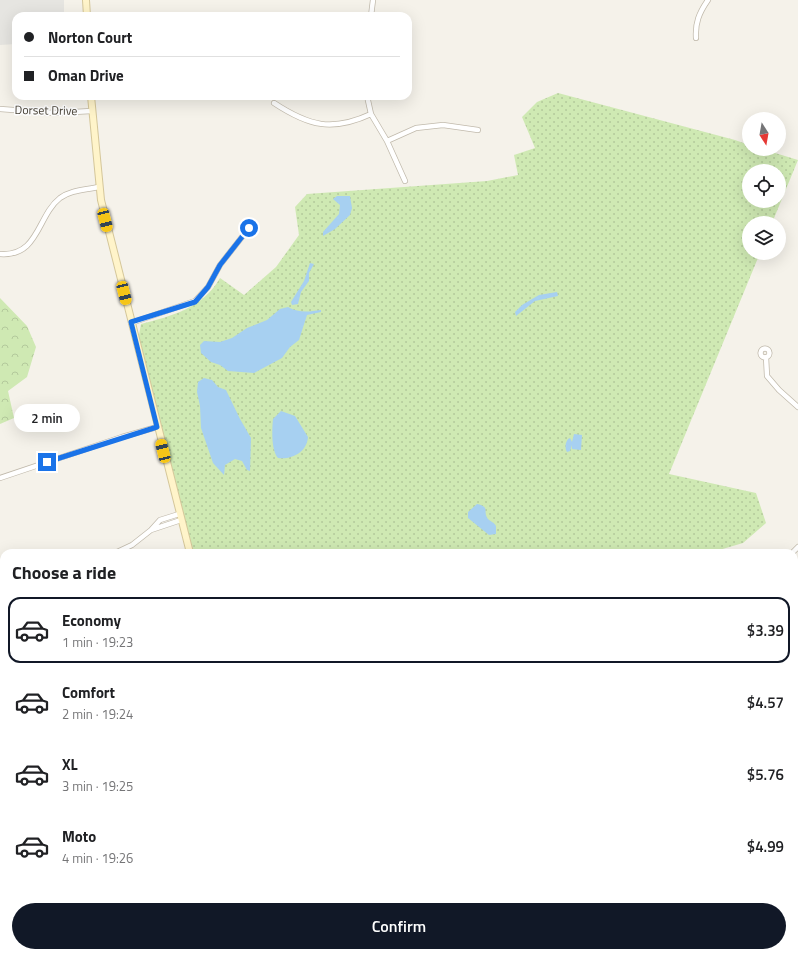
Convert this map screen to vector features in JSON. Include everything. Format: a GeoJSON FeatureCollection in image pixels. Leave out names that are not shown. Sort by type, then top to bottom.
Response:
{"type":"FeatureCollection","features":[{"type":"Feature","properties":{"kind":"main road"},"geometry":{"type":"LineString","coordinates":[[86,0],[87,12]]}},
{"type":"Feature","properties":{"kind":"main road"},"geometry":{"type":"LineString","coordinates":[[91,100],[98,187],[157,427],[189,549]]}},
{"type":"Feature","properties":{"kind":"street"},"geometry":{"type":"LineString","coordinates":[[372,12],[373,0]]}},
{"type":"Feature","properties":{"kind":"street"},"geometry":{"type":"LineString","coordinates":[[696,38],[695,29],[698,17],[708,0]]}},
{"type":"Feature","properties":{"kind":"street"},"geometry":{"type":"LineString","coordinates":[[368,100],[370,114],[387,141],[405,181]]}},
{"type":"Feature","properties":{"kind":"street"},"geometry":{"type":"LineString","coordinates":[[274,103],[309,123],[333,126],[354,122],[370,114]]}},
{"type":"Feature","properties":{"kind":"street","name":"Dorset Drive"},"geometry":{"type":"LineString","coordinates":[[0,109],[46,112],[92,111]]}},
{"type":"Feature","properties":{"kind":"street"},"geometry":{"type":"LineString","coordinates":[[387,141],[416,128],[443,126],[478,130]]}},
{"type":"Feature","properties":{"kind":"street"},"geometry":{"type":"LineString","coordinates":[[0,254],[16,252],[30,243],[52,206],[62,197],[75,191],[98,187]]}},
{"type":"Feature","properties":{"kind":"street"},"geometry":{"type":"LineString","coordinates":[[131,322],[195,302],[208,287],[220,265],[249,228]]}},
{"type":"Feature","properties":{"kind":"street"},"geometry":{"type":"LineString","coordinates":[[766,357],[767,376],[779,390],[798,407]]}},
{"type":"Feature","properties":{"kind":"street"},"geometry":{"type":"LineString","coordinates":[[0,478],[122,437],[157,427]]}},
{"type":"Feature","properties":{"kind":"street"},"geometry":{"type":"LineString","coordinates":[[124,549],[132,545],[151,530],[180,517]]}},
{"type":"Feature","properties":{"kind":"green space"},"geometry":{"type":"Polygon","coordinates":[[[558,93],[735,140],[742,142],[742,156],[785,156],[798,160],[786,189],[786,164],[742,164],[742,208],[778,208],[775,216],[742,216],[742,260],[757,260],[669,474],[756,493],[766,523],[743,543],[723,549],[192,549],[138,340],[141,324],[175,314],[196,304],[205,297],[220,278],[244,295],[276,267],[299,235],[295,207],[307,194],[487,181],[518,175],[514,155],[535,148],[522,117],[537,102],[558,93]]]}},
{"type":"Feature","properties":{"kind":"green space"},"geometry":{"type":"Polygon","coordinates":[[[0,298],[27,326],[36,347],[27,377],[8,391],[14,418],[0,424],[0,298]]]}},
{"type":"Feature","properties":{"kind":"shaded area"},"geometry":{"type":"Polygon","coordinates":[[[0,0],[64,0],[64,12],[12,12],[12,44],[0,45],[0,0]]]}},
{"type":"Feature","properties":{"kind":"water"},"geometry":{"type":"Polygon","coordinates":[[[337,196],[350,196],[352,208],[350,215],[335,229],[323,236],[323,232],[339,214],[340,205],[333,199],[337,196]]]}},
{"type":"Feature","properties":{"kind":"water"},"geometry":{"type":"Polygon","coordinates":[[[310,263],[314,264],[309,273],[309,281],[301,292],[298,304],[292,305],[291,302],[304,281],[310,263]]]}},
{"type":"Feature","properties":{"kind":"water"},"geometry":{"type":"Polygon","coordinates":[[[557,292],[558,296],[535,301],[516,316],[515,312],[522,305],[539,295],[557,292]]]}},
{"type":"Feature","properties":{"kind":"water"},"geometry":{"type":"Polygon","coordinates":[[[288,307],[300,311],[308,312],[321,310],[321,312],[307,315],[299,340],[290,347],[282,358],[254,373],[228,371],[220,365],[211,362],[201,353],[200,345],[204,341],[220,342],[232,338],[247,328],[267,320],[280,309],[288,307]]]}},
{"type":"Feature","properties":{"kind":"water"},"geometry":{"type":"Polygon","coordinates":[[[204,378],[212,380],[218,387],[226,390],[251,438],[250,471],[247,470],[242,461],[235,459],[225,465],[224,475],[213,463],[201,428],[200,406],[197,392],[198,382],[204,378]]]}},
{"type":"Feature","properties":{"kind":"water"},"geometry":{"type":"Polygon","coordinates":[[[281,411],[295,416],[308,437],[302,451],[288,458],[278,458],[274,450],[272,439],[273,419],[281,411]]]}},
{"type":"Feature","properties":{"kind":"water"},"geometry":{"type":"Polygon","coordinates":[[[574,434],[582,435],[581,450],[572,449],[572,445],[570,451],[567,452],[567,442],[570,438],[572,442],[574,434]]]}},
{"type":"Feature","properties":{"kind":"water"},"geometry":{"type":"Polygon","coordinates":[[[477,504],[484,506],[486,516],[496,526],[496,534],[489,535],[468,518],[468,512],[477,504]]]}},
{"type":"Feature","properties":{"kind":"route"},"geometry":{"type":"LineString","coordinates":[[47,462],[157,427],[131,322],[195,302],[208,287],[220,265],[249,228]]}}]}
